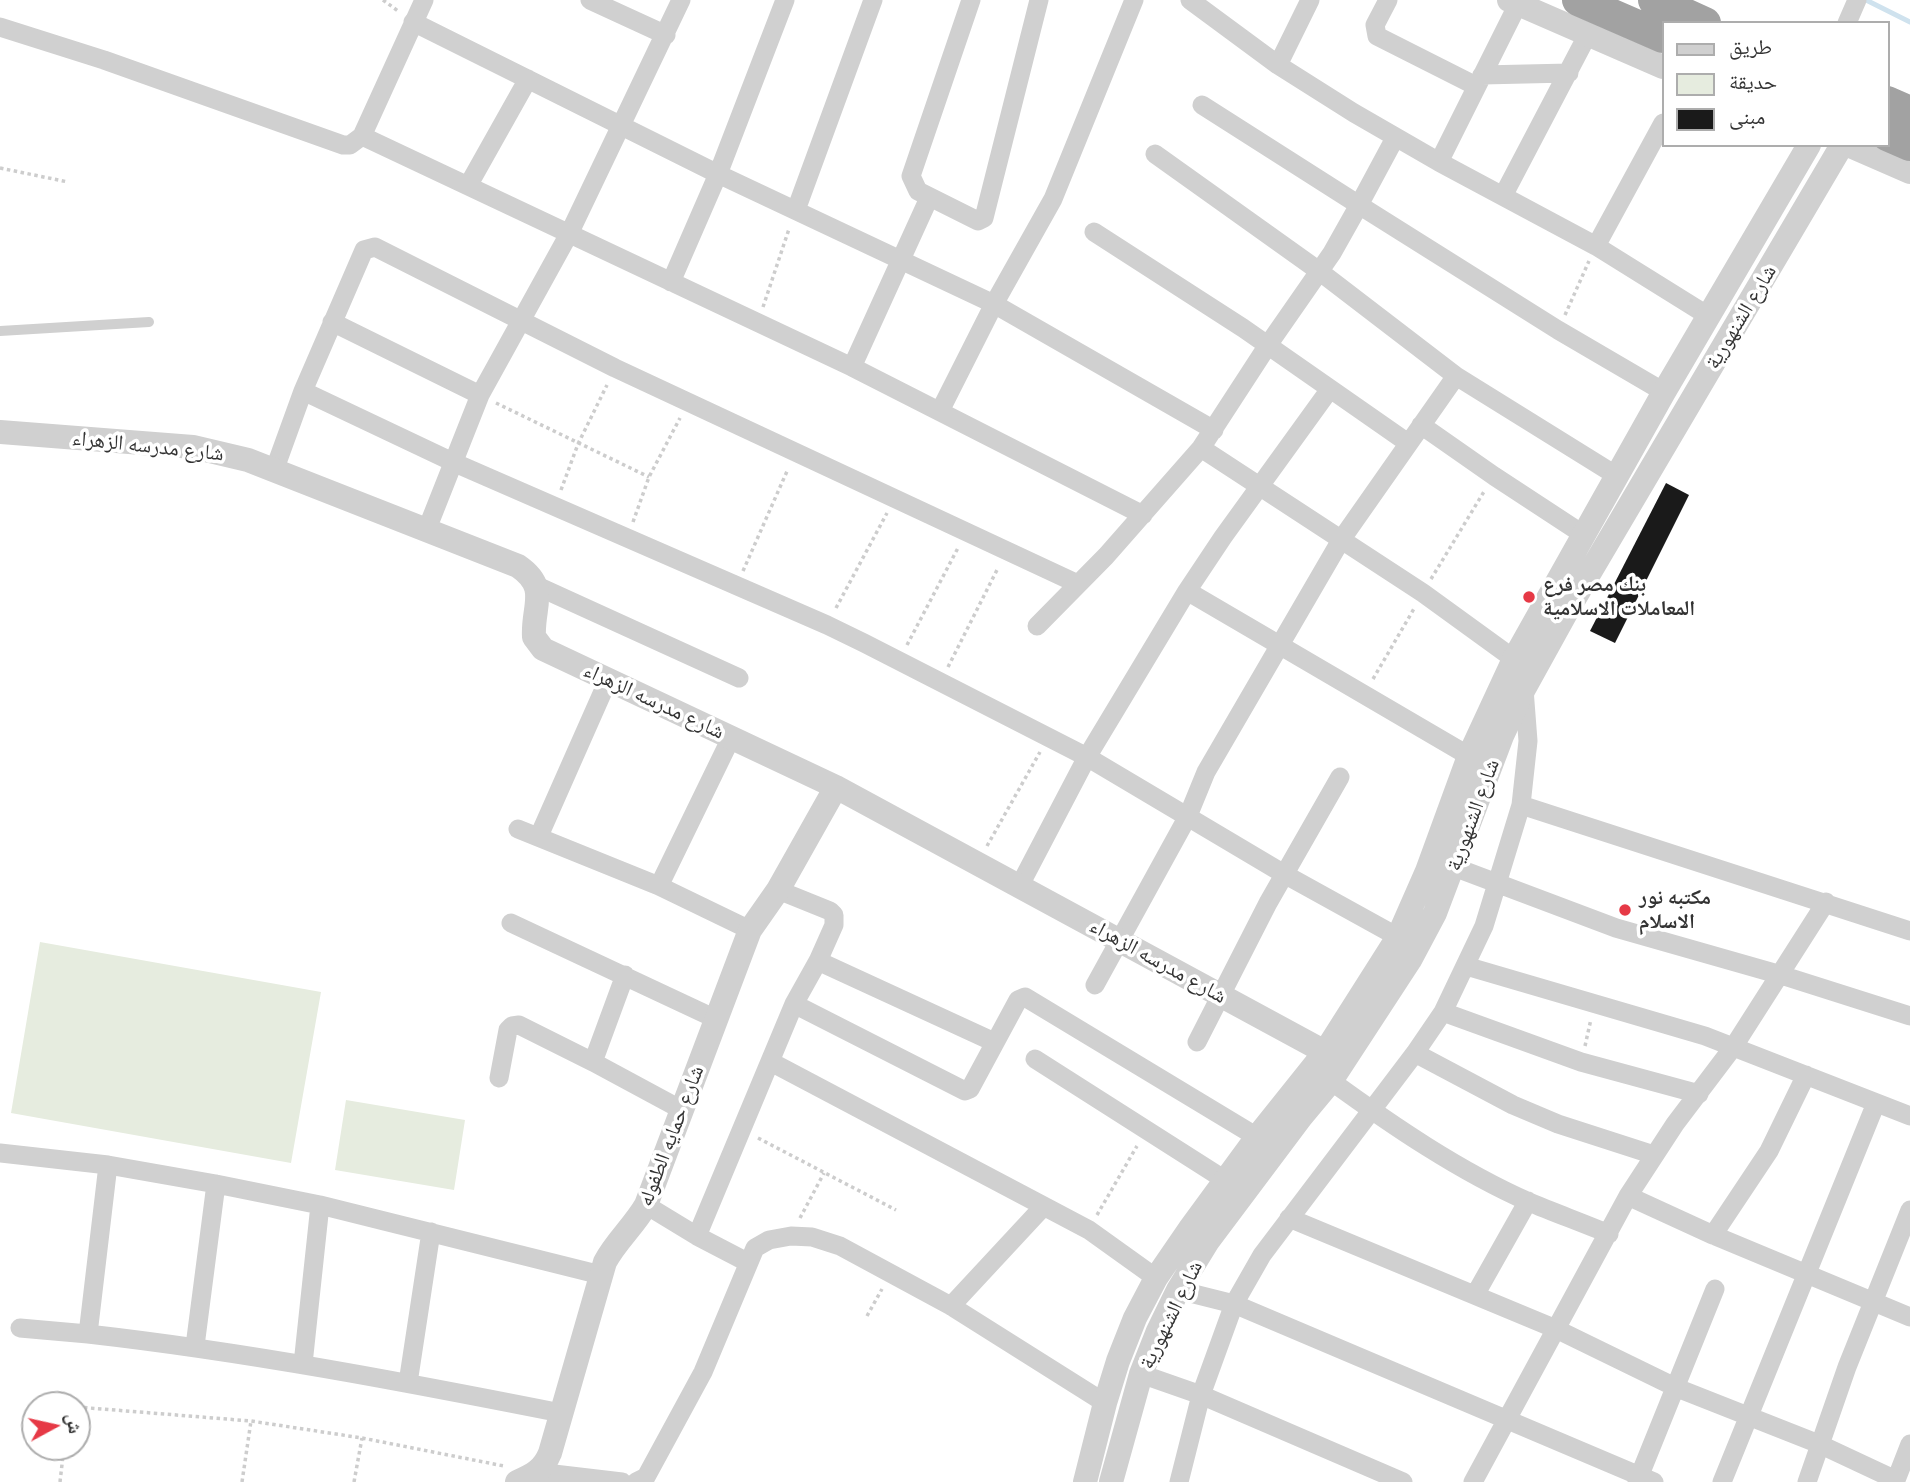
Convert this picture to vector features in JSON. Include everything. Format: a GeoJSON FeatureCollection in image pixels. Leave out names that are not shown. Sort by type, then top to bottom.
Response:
{"type":"FeatureCollection","features":[{"type":"Feature","properties":{"kind":"highway"},"geometry":{"type":"LineString","coordinates":[[1578,0],[1661,36]]}},
{"type":"Feature","properties":{"kind":"highway"},"geometry":{"type":"LineString","coordinates":[[1654,0],[1700,21]]}},
{"type":"Feature","properties":{"kind":"highway"},"geometry":{"type":"LineString","coordinates":[[1889,103],[1910,112]]}},
{"type":"Feature","properties":{"kind":"highway"},"geometry":{"type":"LineString","coordinates":[[1889,136],[1910,145]]}},
{"type":"Feature","properties":{"kind":"street"},"geometry":{"type":"LineString","coordinates":[[0,27],[104,60],[343,145],[350,145],[362,136],[424,0]]}},
{"type":"Feature","properties":{"kind":"street"},"geometry":{"type":"LineString","coordinates":[[427,529],[480,395],[570,232],[681,0]]}},
{"type":"Feature","properties":{"kind":"street"},"geometry":{"type":"LineString","coordinates":[[671,282],[718,174],[785,0]]}},
{"type":"Feature","properties":{"kind":"street"},"geometry":{"type":"LineString","coordinates":[[796,210],[873,0]]}},
{"type":"Feature","properties":{"kind":"street"},"geometry":{"type":"LineString","coordinates":[[971,0],[911,176],[918,191],[978,221],[984,218],[1039,0]]}},
{"type":"Feature","properties":{"kind":"street"},"geometry":{"type":"LineString","coordinates":[[940,411],[993,304],[1053,198],[1134,0]]}},
{"type":"Feature","properties":{"kind":"street"},"geometry":{"type":"LineString","coordinates":[[1190,0],[1278,65],[1395,138],[1595,246],[1710,317]]}},
{"type":"Feature","properties":{"kind":"street"},"geometry":{"type":"LineString","coordinates":[[1278,65],[1310,0]]}},
{"type":"Feature","properties":{"kind":"street"},"geometry":{"type":"LineString","coordinates":[[1388,0],[1375,25],[1377,36],[1479,80],[1569,73]]}},
{"type":"Feature","properties":{"kind":"street"},"geometry":{"type":"LineString","coordinates":[[1848,21],[1857,0]]}},
{"type":"Feature","properties":{"kind":"street"},"geometry":{"type":"LineString","coordinates":[[600,2],[666,35]]}},
{"type":"Feature","properties":{"kind":"street"},"geometry":{"type":"LineString","coordinates":[[1439,162],[1513,2],[1661,66]]}},
{"type":"Feature","properties":{"kind":"street"},"geometry":{"type":"LineString","coordinates":[[413,22],[718,174],[993,304],[1214,430]]}},
{"type":"Feature","properties":{"kind":"street"},"geometry":{"type":"LineString","coordinates":[[1503,196],[1588,34]]}},
{"type":"Feature","properties":{"kind":"street"},"geometry":{"type":"LineString","coordinates":[[469,184],[528,79]]}},
{"type":"Feature","properties":{"kind":"street"},"geometry":{"type":"LineString","coordinates":[[1202,105],[1558,330],[1664,392]]}},
{"type":"Feature","properties":{"kind":"street"},"geometry":{"type":"LineString","coordinates":[[1595,246],[1661,127]]}},
{"type":"Feature","properties":{"kind":"street"},"geometry":{"type":"LineString","coordinates":[[362,136],[469,184],[852,367],[1143,515]]}},
{"type":"Feature","properties":{"kind":"street"},"geometry":{"type":"LineString","coordinates":[[1037,626],[1143,515],[1201,448],[1319,271],[1395,138]]}},
{"type":"Feature","properties":{"kind":"street","name":"شارع الشنهورية"},"geometry":{"type":"LineString","coordinates":[[1085,1482],[1118,1361],[1135,1318],[1156,1278],[1257,1137],[1325,1052],[1398,937],[1427,871],[1469,756],[1514,659],[1664,392],[1808,147]]}},
{"type":"Feature","properties":{"kind":"street","name":"شارع الشنهورية"},"geometry":{"type":"LineString","coordinates":[[1111,1482],[1142,1374],[1158,1331],[1178,1290],[1208,1241],[1331,1081],[1410,960],[1435,913],[1502,736],[1524,689],[1841,147]]}},
{"type":"Feature","properties":{"kind":"street"},"geometry":{"type":"LineString","coordinates":[[1853,147],[1910,172]]}},
{"type":"Feature","properties":{"kind":"street"},"geometry":{"type":"LineString","coordinates":[[1155,155],[1319,271],[1456,376],[1617,476]]}},
{"type":"Feature","properties":{"kind":"street"},"geometry":{"type":"LineString","coordinates":[[852,367],[929,198]]}},
{"type":"Feature","properties":{"kind":"street"},"geometry":{"type":"LineString","coordinates":[[1094,232],[1268,345],[1408,443]]}},
{"type":"Feature","properties":{"kind":"street"},"geometry":{"type":"LineString","coordinates":[[274,471],[303,391],[364,250],[375,247],[615,368],[689,400],[1078,584]]}},
{"type":"Feature","properties":{"kind":"street"},"geometry":{"type":"LineString","coordinates":[[332,322],[480,395]]}},
{"type":"Feature","properties":{"kind":"street"},"geometry":{"type":"LineString","coordinates":[[1095,985],[1188,817],[1206,772],[1341,540],[1456,376]]}},
{"type":"Feature","properties":{"kind":"street"},"geometry":{"type":"LineString","coordinates":[[1020,885],[1087,757],[1187,591],[1330,389]]}},
{"type":"Feature","properties":{"kind":"street"},"geometry":{"type":"LineString","coordinates":[[303,391],[455,463],[827,625],[1087,757],[1284,874],[1398,937]]}},
{"type":"Feature","properties":{"kind":"street"},"geometry":{"type":"LineString","coordinates":[[1421,425],[1584,535]]}},
{"type":"Feature","properties":{"kind":"street","name":"شارع مدرسه الزهراء"},"geometry":{"type":"LineString","coordinates":[[0,432],[193,447],[248,460],[518,566],[530,574],[537,586],[534,630],[537,644],[543,649],[836,787],[1325,1052]]}},
{"type":"Feature","properties":{"kind":"street"},"geometry":{"type":"LineString","coordinates":[[1201,448],[1423,593],[1514,659]]}},
{"type":"Feature","properties":{"kind":"street"},"geometry":{"type":"LineString","coordinates":[[537,586],[739,678]]}},
{"type":"Feature","properties":{"kind":"street"},"geometry":{"type":"LineString","coordinates":[[1187,591],[1469,756]]}},
{"type":"Feature","properties":{"kind":"street"},"geometry":{"type":"LineString","coordinates":[[539,836],[608,680]]}},
{"type":"Feature","properties":{"kind":"street"},"geometry":{"type":"LineString","coordinates":[[1179,1482],[1201,1395],[1234,1304],[1262,1255],[1415,1053],[1443,1012],[1466,966],[1499,883],[1521,804],[1528,741],[1524,689]]}},
{"type":"Feature","properties":{"kind":"street"},"geometry":{"type":"LineString","coordinates":[[659,886],[731,738]]}},
{"type":"Feature","properties":{"kind":"street"},"geometry":{"type":"LineString","coordinates":[[1197,1042],[1284,874],[1340,777]]}},
{"type":"Feature","properties":{"kind":"street","name":"شارع حمايه الطفوله"},"geometry":{"type":"LineString","coordinates":[[527,1477],[545,1464],[550,1453],[601,1275],[611,1251],[639,1218],[646,1205],[750,930],[778,890],[836,787]]}},
{"type":"Feature","properties":{"kind":"street"},"geometry":{"type":"LineString","coordinates":[[1521,804],[1910,931]]}},
{"type":"Feature","properties":{"kind":"street"},"geometry":{"type":"LineString","coordinates":[[519,829],[659,886],[750,930]]}},
{"type":"Feature","properties":{"kind":"street"},"geometry":{"type":"LineString","coordinates":[[1454,867],[1616,928],[1781,975],[1910,1016]]}},
{"type":"Feature","properties":{"kind":"street"},"geometry":{"type":"LineString","coordinates":[[697,1236],[794,1004],[834,925],[834,915],[830,911],[778,890]]}},
{"type":"Feature","properties":{"kind":"street"},"geometry":{"type":"LineString","coordinates":[[1473,1482],[1628,1196],[1654,1155],[1734,1046],[1826,902]]}},
{"type":"Feature","properties":{"kind":"street"},"geometry":{"type":"LineString","coordinates":[[511,923],[716,1019]]}},
{"type":"Feature","properties":{"kind":"street"},"geometry":{"type":"LineString","coordinates":[[818,961],[993,1042]]}},
{"type":"Feature","properties":{"kind":"street"},"geometry":{"type":"LineString","coordinates":[[1466,966],[1734,1046],[1910,1116]]}},
{"type":"Feature","properties":{"kind":"street"},"geometry":{"type":"LineString","coordinates":[[593,1062],[625,975]]}},
{"type":"Feature","properties":{"kind":"street"},"geometry":{"type":"LineString","coordinates":[[794,1004],[965,1091],[970,1089],[1018,999],[1025,997],[1257,1137]]}},
{"type":"Feature","properties":{"kind":"street"},"geometry":{"type":"LineString","coordinates":[[1443,1012],[1581,1062],[1699,1094]]}},
{"type":"Feature","properties":{"kind":"street"},"geometry":{"type":"LineString","coordinates":[[499,1078],[508,1030],[519,1025],[682,1110]]}},
{"type":"Feature","properties":{"kind":"street"},"geometry":{"type":"LineString","coordinates":[[1415,1053],[1524,1110],[1558,1124],[1654,1155]]}},
{"type":"Feature","properties":{"kind":"street"},"geometry":{"type":"LineString","coordinates":[[1035,1059],[1225,1180]]}},
{"type":"Feature","properties":{"kind":"street"},"geometry":{"type":"LineString","coordinates":[[771,1062],[1089,1230],[1156,1278]]}},
{"type":"Feature","properties":{"kind":"street"},"geometry":{"type":"LineString","coordinates":[[1713,1235],[1769,1151],[1806,1075]]}},
{"type":"Feature","properties":{"kind":"street"},"geometry":{"type":"LineString","coordinates":[[1331,1081],[1371,1110],[1475,1174],[1528,1201],[1609,1234]]}},
{"type":"Feature","properties":{"kind":"street"},"geometry":{"type":"LineString","coordinates":[[1721,1482],[1876,1103]]}},
{"type":"Feature","properties":{"kind":"street"},"geometry":{"type":"LineString","coordinates":[[0,1153],[108,1165],[320,1205],[601,1275]]}},
{"type":"Feature","properties":{"kind":"street"},"geometry":{"type":"LineString","coordinates":[[88,1334],[108,1165]]}},
{"type":"Feature","properties":{"kind":"street"},"geometry":{"type":"LineString","coordinates":[[195,1346],[216,1184]]}},
{"type":"Feature","properties":{"kind":"street"},"geometry":{"type":"LineString","coordinates":[[1628,1196],[1806,1275],[1910,1317]]}},
{"type":"Feature","properties":{"kind":"street"},"geometry":{"type":"LineString","coordinates":[[1475,1295],[1528,1201]]}},
{"type":"Feature","properties":{"kind":"street"},"geometry":{"type":"LineString","coordinates":[[303,1364],[320,1205]]}},
{"type":"Feature","properties":{"kind":"street"},"geometry":{"type":"LineString","coordinates":[[646,1205],[747,1262]]}},
{"type":"Feature","properties":{"kind":"street"},"geometry":{"type":"LineString","coordinates":[[951,1306],[1043,1207]]}},
{"type":"Feature","properties":{"kind":"street"},"geometry":{"type":"LineString","coordinates":[[1807,1482],[1819,1444],[1910,1210]]}},
{"type":"Feature","properties":{"kind":"street"},"geometry":{"type":"LineString","coordinates":[[1289,1218],[1556,1329],[1677,1388],[1819,1444],[1896,1481],[1910,1444]]}},
{"type":"Feature","properties":{"kind":"street"},"geometry":{"type":"LineString","coordinates":[[408,1383],[431,1232]]}},
{"type":"Feature","properties":{"kind":"street"},"geometry":{"type":"LineString","coordinates":[[636,1482],[646,1476],[703,1372],[755,1248],[769,1240],[790,1236],[812,1237],[840,1246],[889,1275],[951,1306],[1105,1403]]}},
{"type":"Feature","properties":{"kind":"street"},"geometry":{"type":"LineString","coordinates":[[1178,1290],[1234,1304],[1644,1480],[1715,1289]]}},
{"type":"Feature","properties":{"kind":"street"},"geometry":{"type":"LineString","coordinates":[[20,1328],[195,1346],[561,1413]]}},
{"type":"Feature","properties":{"kind":"street"},"geometry":{"type":"LineString","coordinates":[[1142,1374],[1201,1395],[1403,1482]]}},
{"type":"Feature","properties":{"kind":"street"},"geometry":{"type":"LineString","coordinates":[[527,1477],[622,1482]]}},
{"type":"Feature","properties":{"kind":"lane"},"geometry":{"type":"LineString","coordinates":[[0,331],[149,322]]}},
{"type":"Feature","properties":{"kind":"path"},"geometry":{"type":"LineString","coordinates":[[0,168],[68,182]]}},
{"type":"Feature","properties":{"kind":"path"},"geometry":{"type":"LineString","coordinates":[[758,322],[796,210]]}},
{"type":"Feature","properties":{"kind":"path"},"geometry":{"type":"LineString","coordinates":[[1558,330],[1595,246]]}},
{"type":"Feature","properties":{"kind":"path"},"geometry":{"type":"LineString","coordinates":[[555,507],[578,444],[615,368]]}},
{"type":"Feature","properties":{"kind":"path"},"geometry":{"type":"LineString","coordinates":[[480,395],[649,477]]}},
{"type":"Feature","properties":{"kind":"path"},"geometry":{"type":"LineString","coordinates":[[627,539],[649,477],[689,400]]}},
{"type":"Feature","properties":{"kind":"path"},"geometry":{"type":"LineString","coordinates":[[737,586],[796,452]]}},
{"type":"Feature","properties":{"kind":"path"},"geometry":{"type":"LineString","coordinates":[[827,625],[894,499]]}},
{"type":"Feature","properties":{"kind":"path"},"geometry":{"type":"LineString","coordinates":[[899,661],[967,532]]}},
{"type":"Feature","properties":{"kind":"path"},"geometry":{"type":"LineString","coordinates":[[940,682],[1007,550]]}},
{"type":"Feature","properties":{"kind":"path"},"geometry":{"type":"LineString","coordinates":[[978,863],[1047,738]]}},
{"type":"Feature","properties":{"kind":"path"},"geometry":{"type":"LineString","coordinates":[[1581,1062],[1594,1004]]}},
{"type":"Feature","properties":{"kind":"path"},"geometry":{"type":"LineString","coordinates":[[741,1129],[896,1210]]}},
{"type":"Feature","properties":{"kind":"path"},"geometry":{"type":"LineString","coordinates":[[1089,1230],[1146,1129]]}},
{"type":"Feature","properties":{"kind":"path"},"geometry":{"type":"LineString","coordinates":[[790,1236],[824,1173]]}},
{"type":"Feature","properties":{"kind":"path"},"geometry":{"type":"LineString","coordinates":[[867,1316],[889,1275]]}},
{"type":"Feature","properties":{"kind":"path"},"geometry":{"type":"LineString","coordinates":[[91,1408],[251,1421],[362,1438],[527,1477]]}},
{"type":"Feature","properties":{"kind":"path"},"geometry":{"type":"LineString","coordinates":[[242,1482],[251,1421]]}},
{"type":"Feature","properties":{"kind":"path"},"geometry":{"type":"LineString","coordinates":[[354,1482],[362,1438]]}},
{"type":"Feature","properties":{"kind":"path"},"geometry":{"type":"LineString","coordinates":[[60,1482],[62,1461]]}},
{"type":"Feature","properties":{"kind":"green space"},"geometry":{"type":"Polygon","coordinates":[[[40,942],[321,992],[291,1163],[11,1113],[40,942]]]}},
{"type":"Feature","properties":{"kind":"green space"},"geometry":{"type":"Polygon","coordinates":[[[346,1100],[465,1120],[454,1190],[335,1170],[346,1100]]]}},
{"type":"Feature","properties":{"kind":"building"},"geometry":{"type":"Polygon","coordinates":[[[1666,483],[1689,495],[1615,643],[1590,631],[1666,483]]]}},
{"type":"Feature","properties":{"kind":"waterway"},"geometry":{"type":"LineString","coordinates":[[1866,0],[1910,22]]}},
{"type":"Feature","properties":{"kind":"place","name":"بنك مصر فرع المعاملات الاسلامية"},"geometry":{"type":"Point","coordinates":[1529,597]}},
{"type":"Feature","properties":{"kind":"place","name":"مكتبه نور الاسلام"},"geometry":{"type":"Point","coordinates":[1625,910]}}]}
